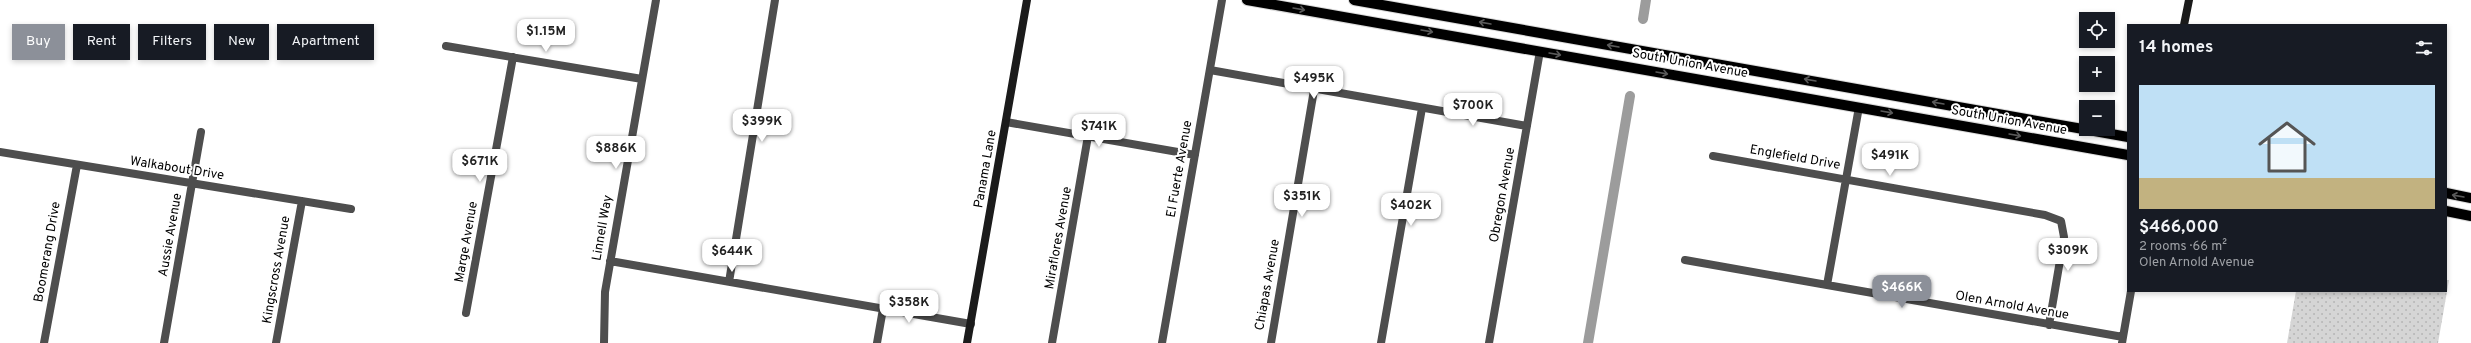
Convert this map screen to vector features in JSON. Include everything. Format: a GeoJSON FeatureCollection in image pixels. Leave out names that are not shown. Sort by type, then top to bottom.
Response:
{"type":"FeatureCollection","features":[{"type":"Feature","properties":{"kind":"main road","name":"Panama Lane"},"geometry":{"type":"LineString","coordinates":[[968,343],[1027,0]]}},
{"type":"Feature","properties":{"kind":"main road","name":"South Union Avenue"},"geometry":{"type":"LineString","coordinates":[[1247,0],[2127,155]]}},
{"type":"Feature","properties":{"kind":"main road","name":"South Union Avenue"},"geometry":{"type":"LineString","coordinates":[[1354,0],[2127,137]]}},
{"type":"Feature","properties":{"kind":"main road"},"geometry":{"type":"LineString","coordinates":[[2184,24],[2189,0]]}},
{"type":"Feature","properties":{"kind":"main road"},"geometry":{"type":"LineString","coordinates":[[2447,193],[2471,198]]}},
{"type":"Feature","properties":{"kind":"main road"},"geometry":{"type":"LineString","coordinates":[[2447,211],[2471,216]]}},
{"type":"Feature","properties":{"kind":"street","name":"Linnell Way"},"geometry":{"type":"LineString","coordinates":[[604,343],[605,292],[656,0]]}},
{"type":"Feature","properties":{"kind":"street"},"geometry":{"type":"LineString","coordinates":[[729,282],[775,0]]}},
{"type":"Feature","properties":{"kind":"street","name":"El Fuerte Avenue"},"geometry":{"type":"LineString","coordinates":[[1162,343],[1222,0]]}},
{"type":"Feature","properties":{"kind":"street"},"geometry":{"type":"LineString","coordinates":[[446,46],[642,79]]}},
{"type":"Feature","properties":{"kind":"street","name":"Obregon Avenue"},"geometry":{"type":"LineString","coordinates":[[1489,343],[1540,51]]}},
{"type":"Feature","properties":{"kind":"street","name":"Marge Avenue"},"geometry":{"type":"LineString","coordinates":[[466,313],[514,57]]}},
{"type":"Feature","properties":{"kind":"street"},"geometry":{"type":"LineString","coordinates":[[1210,70],[1314,90],[1527,126]]}},
{"type":"Feature","properties":{"kind":"street","name":"Chiapas Avenue"},"geometry":{"type":"LineString","coordinates":[[1271,343],[1314,90]]}},
{"type":"Feature","properties":{"kind":"street"},"geometry":{"type":"LineString","coordinates":[[1828,285],[1859,107]]}},
{"type":"Feature","properties":{"kind":"street"},"geometry":{"type":"LineString","coordinates":[[1381,343],[1422,108]]}},
{"type":"Feature","properties":{"kind":"street"},"geometry":{"type":"LineString","coordinates":[[1006,122],[1195,155]]}},
{"type":"Feature","properties":{"kind":"street","name":"Aussie Avenue"},"geometry":{"type":"LineString","coordinates":[[164,343],[201,132]]}},
{"type":"Feature","properties":{"kind":"street","name":"Miraflores Avenue"},"geometry":{"type":"LineString","coordinates":[[1052,343],[1088,136]]}},
{"type":"Feature","properties":{"kind":"street","name":"Walkabout Drive"},"geometry":{"type":"LineString","coordinates":[[0,152],[77,166],[351,209]]}},
{"type":"Feature","properties":{"kind":"street","name":"Englefield Drive"},"geometry":{"type":"LineString","coordinates":[[1713,156],[2045,215],[2060,221],[2064,229],[2064,237],[2049,325]]}},
{"type":"Feature","properties":{"kind":"street","name":"Boomerang Drive"},"geometry":{"type":"LineString","coordinates":[[44,343],[77,166]]}},
{"type":"Feature","properties":{"kind":"street","name":"Kingscross Avenue"},"geometry":{"type":"LineString","coordinates":[[276,343],[302,201]]}},
{"type":"Feature","properties":{"kind":"street","name":"Olen Arnold Avenue"},"geometry":{"type":"LineString","coordinates":[[1685,260],[2049,325],[2122,340]]}},
{"type":"Feature","properties":{"kind":"street"},"geometry":{"type":"LineString","coordinates":[[610,261],[971,324]]}},
{"type":"Feature","properties":{"kind":"street"},"geometry":{"type":"LineString","coordinates":[[2122,340],[2131,292]]}},
{"type":"Feature","properties":{"kind":"street"},"geometry":{"type":"LineString","coordinates":[[877,343],[883,309]]}},
{"type":"Feature","properties":{"kind":"shaded area"},"geometry":{"type":"Polygon","coordinates":[[[2447,280],[2449,280],[2447,291],[2447,280]]]}},
{"type":"Feature","properties":{"kind":"shaded area"},"geometry":{"type":"Polygon","coordinates":[[[2296,292],[2447,292],[2438,343],[2287,343],[2296,292]]]}},
{"type":"Feature","properties":{"kind":"waterway"},"geometry":{"type":"LineString","coordinates":[[1643,19],[1646,0]]}},
{"type":"Feature","properties":{"kind":"waterway"},"geometry":{"type":"LineString","coordinates":[[1588,343],[1630,96]]}}]}
